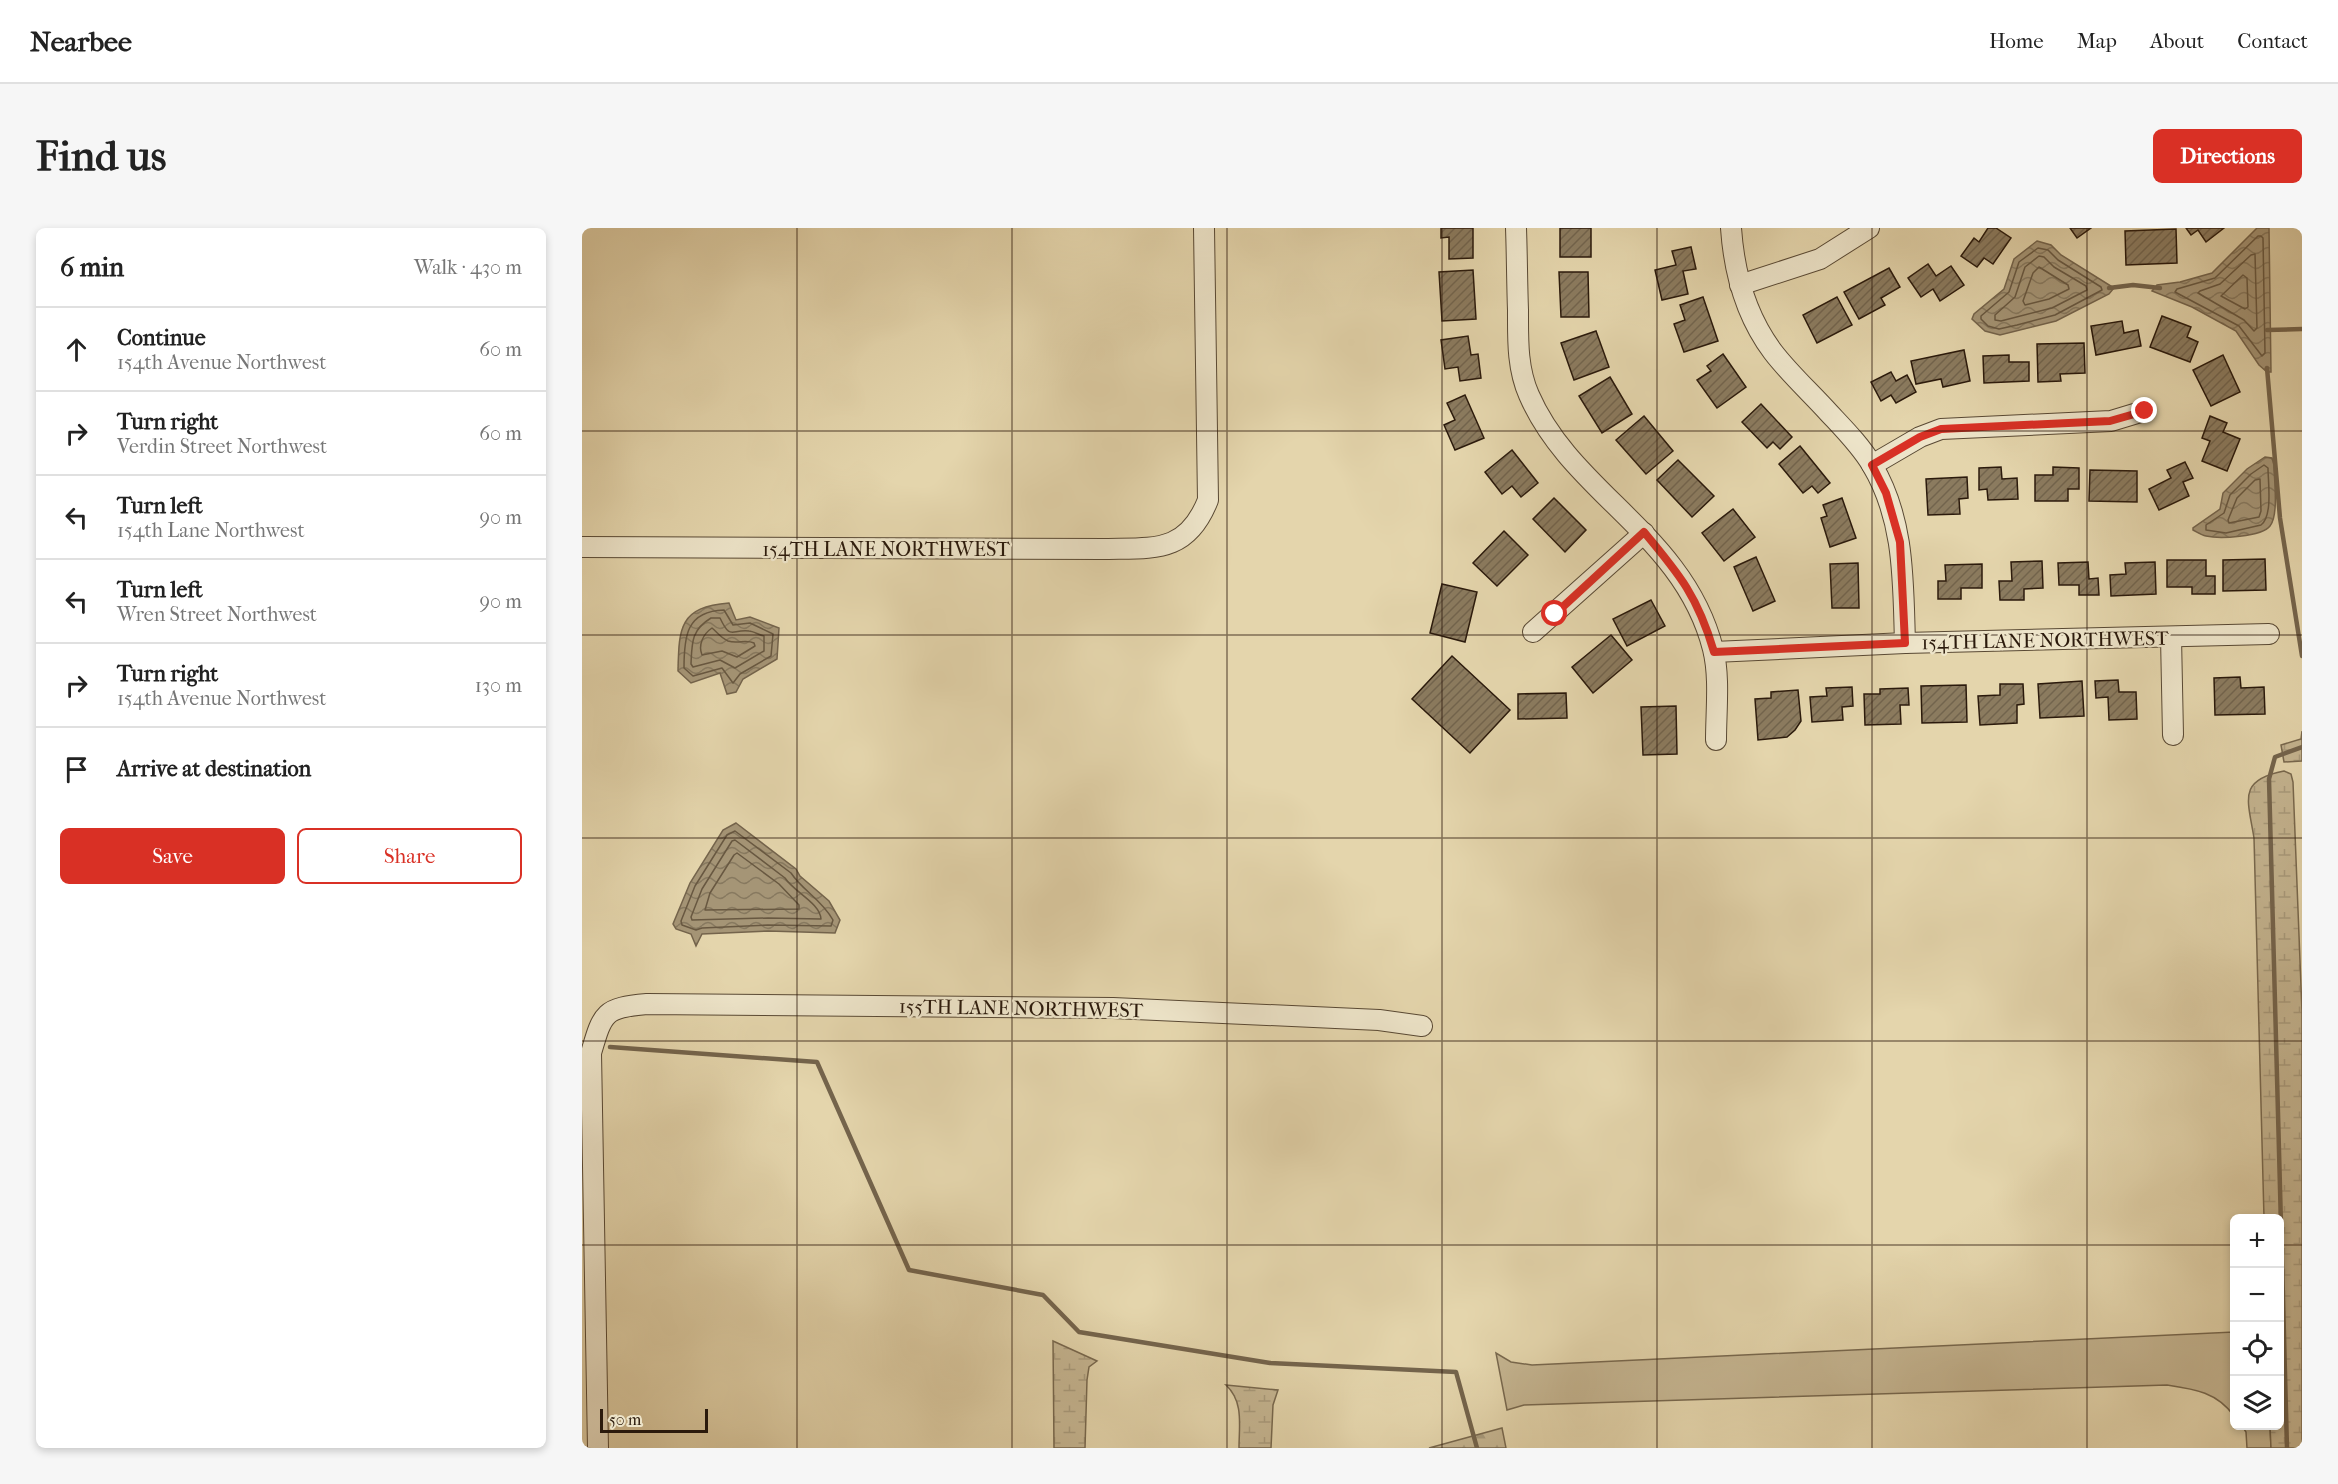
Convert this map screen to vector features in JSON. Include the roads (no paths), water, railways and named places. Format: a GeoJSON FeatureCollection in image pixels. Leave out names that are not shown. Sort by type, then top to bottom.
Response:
{"type":"FeatureCollection","features":[{"type":"Feature","properties":{"kind":"street","name":"154TH LANE NORTHWEST"},"geometry":{"type":"LineString","coordinates":[[582,548],[1106,549],[1156,548],[1176,541],[1201,518],[1208,500],[1204,228]]}},
{"type":"Feature","properties":{"kind":"street"},"geometry":{"type":"LineString","coordinates":[[1516,228],[1518,359],[1528,393],[1541,419],[1560,445],[1644,532],[1677,571],[1694,597],[1714,652],[1716,740]]}},
{"type":"Feature","properties":{"kind":"street"},"geometry":{"type":"LineString","coordinates":[[1731,228],[1733,253],[1740,285],[1756,327],[1773,352],[1851,437],[1872,465],[1886,493],[1900,542],[1905,643]]}},
{"type":"Feature","properties":{"kind":"street"},"geometry":{"type":"LineString","coordinates":[[1740,285],[1820,259],[1869,228]]}},
{"type":"Feature","properties":{"kind":"street"},"geometry":{"type":"LineString","coordinates":[[1872,465],[1920,437],[1941,429],[2110,421],[2145,411]]}},
{"type":"Feature","properties":{"kind":"street"},"geometry":{"type":"LineString","coordinates":[[1533,632],[1644,532]]}},
{"type":"Feature","properties":{"kind":"street","name":"154TH LANE NORTHWEST"},"geometry":{"type":"LineString","coordinates":[[1714,652],[1905,643],[2269,634]]}},
{"type":"Feature","properties":{"kind":"street"},"geometry":{"type":"LineString","coordinates":[[2171,637],[2174,735]]}},
{"type":"Feature","properties":{"kind":"street","name":"155TH LANE NORTHWEST"},"geometry":{"type":"LineString","coordinates":[[588,1228],[591,1053],[599,1028],[608,1012],[619,1006],[791,1004],[1198,1010],[1378,1020],[1422,1026]]}},
{"type":"Feature","properties":{"kind":"street"},"geometry":{"type":"LineString","coordinates":[[588,1228],[598,1448]]}},
{"type":"Feature","properties":{"kind":"water"},"geometry":{"type":"Polygon","coordinates":[[[2257,228],[2269,228],[2271,372],[2267,372],[2259,365],[2236,331],[2192,307],[2152,291],[2157,285],[2180,282],[2212,273],[2257,228]]]}},
{"type":"Feature","properties":{"kind":"water"},"geometry":{"type":"Polygon","coordinates":[[[2037,241],[2051,245],[2061,255],[2114,288],[2109,294],[2056,321],[2000,335],[1985,331],[1972,319],[1974,314],[2004,289],[2014,259],[2037,241]]]}},
{"type":"Feature","properties":{"kind":"water"},"geometry":{"type":"Polygon","coordinates":[[[2265,457],[2272,458],[2274,465],[2275,506],[2270,526],[2258,533],[2230,537],[2206,536],[2193,530],[2220,509],[2223,493],[2247,469],[2265,457]]]}},
{"type":"Feature","properties":{"kind":"water"},"geometry":{"type":"Polygon","coordinates":[[[729,603],[736,620],[750,617],[779,628],[777,659],[743,679],[736,692],[727,694],[720,673],[691,683],[678,671],[679,643],[685,622],[700,609],[729,603]]]}},
{"type":"Feature","properties":{"kind":"water"},"geometry":{"type":"Polygon","coordinates":[[[736,823],[796,869],[800,876],[829,901],[840,920],[835,933],[768,931],[702,934],[696,946],[691,934],[676,929],[673,924],[690,883],[723,830],[736,823]]]}},
{"type":"Feature","properties":{"kind":"waterway"},"geometry":{"type":"LineString","coordinates":[[2109,288],[2133,285],[2160,288]]}},
{"type":"Feature","properties":{"kind":"waterway"},"geometry":{"type":"LineString","coordinates":[[2267,330],[2302,329]]}},
{"type":"Feature","properties":{"kind":"waterway"},"geometry":{"type":"LineString","coordinates":[[2267,368],[2280,518],[2302,656]]}},
{"type":"Feature","properties":{"kind":"waterway"},"geometry":{"type":"LineString","coordinates":[[2287,1448],[2269,779],[2275,757],[2302,747]]}},
{"type":"Feature","properties":{"kind":"waterway"},"geometry":{"type":"LineString","coordinates":[[610,1047],[817,1062],[909,1270],[1043,1295],[1079,1332],[1270,1363],[1456,1372],[1477,1448]]}}]}
